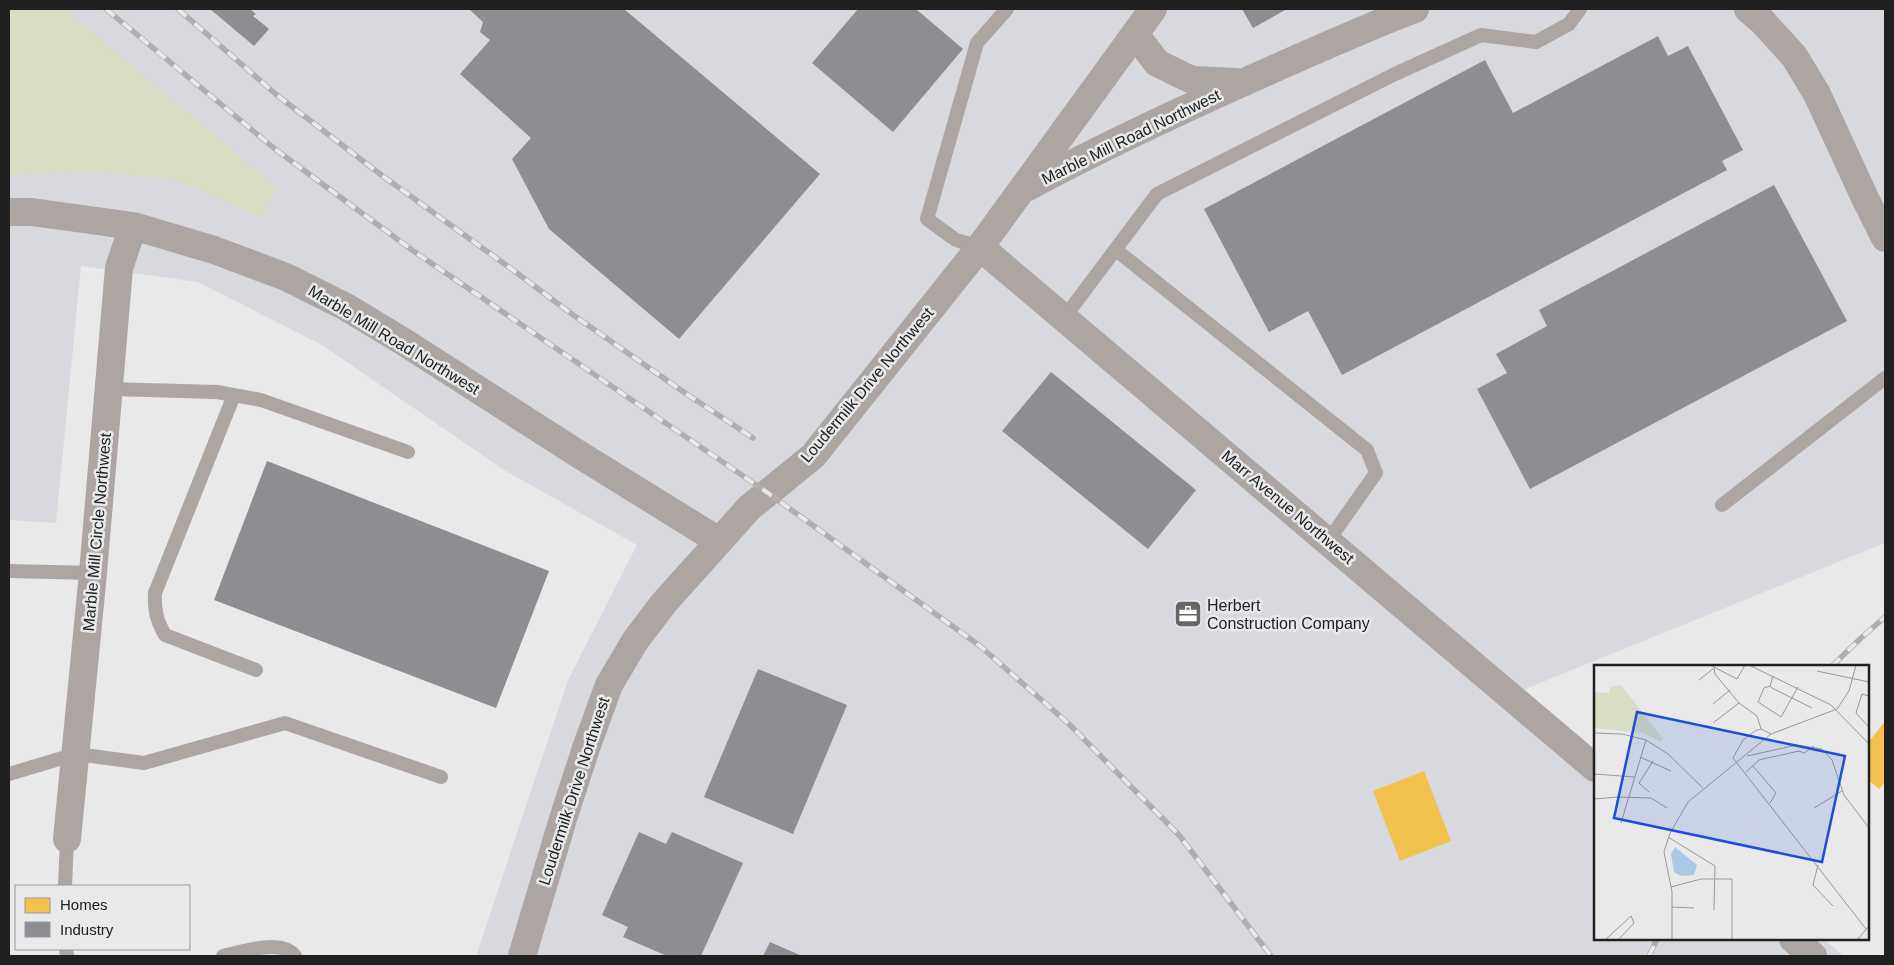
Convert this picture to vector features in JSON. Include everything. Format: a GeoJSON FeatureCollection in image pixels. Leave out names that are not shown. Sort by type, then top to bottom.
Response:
{"type":"FeatureCollection","features":[{"type":"Feature","properties":{"kind":"street","name":"Loudermilk Drive Northwest"},"geometry":{"type":"LineString","coordinates":[[522,956],[586,748],[610,685],[635,641],[662,604],[749,508],[813,456],[980,247],[1153,9]]}},
{"type":"Feature","properties":{"kind":"street","name":"Marble Mill Road Northwest"},"geometry":{"type":"LineString","coordinates":[[1020,192],[1092,153],[1180,110],[1415,9]]}},
{"type":"Feature","properties":{"kind":"street"},"geometry":{"type":"LineString","coordinates":[[1748,9],[1762,21],[1794,56],[1817,94],[1861,191],[1885,238]]}},
{"type":"Feature","properties":{"kind":"street","name":"Marble Mill Road Northwest"},"geometry":{"type":"LineString","coordinates":[[1135,34],[1157,63],[1192,80],[1242,83]]}},
{"type":"Feature","properties":{"kind":"street","name":"Marble Mill Road Northwest"},"geometry":{"type":"LineString","coordinates":[[9,212],[32,212],[133,226],[214,250],[286,277],[346,307],[404,342],[580,455],[719,541]]}},
{"type":"Feature","properties":{"kind":"street","name":"Marble Mill Circle Northwest"},"geometry":{"type":"LineString","coordinates":[[67,839],[93,573],[119,268],[133,226]]}},
{"type":"Feature","properties":{"kind":"street","name":"Marr Avenue Northwest"},"geometry":{"type":"LineString","coordinates":[[980,247],[1594,767]]}},
{"type":"Feature","properties":{"kind":"street"},"geometry":{"type":"LineString","coordinates":[[1794,940],[1813,956]]}},
{"type":"Feature","properties":{"kind":"lane"},"geometry":{"type":"LineString","coordinates":[[980,247],[956,240],[927,219],[977,42],[1007,9]]}},
{"type":"Feature","properties":{"kind":"lane"},"geometry":{"type":"LineString","coordinates":[[1064,318],[1156,194],[1395,74],[1481,35],[1536,42],[1569,24],[1580,9]]}},
{"type":"Feature","properties":{"kind":"lane"},"geometry":{"type":"LineString","coordinates":[[1116,250],[1366,450],[1376,473],[1328,541]]}},
{"type":"Feature","properties":{"kind":"lane"},"geometry":{"type":"LineString","coordinates":[[1722,505],[1885,378]]}},
{"type":"Feature","properties":{"kind":"lane"},"geometry":{"type":"LineString","coordinates":[[109,389],[217,392],[261,400],[408,452]]}},
{"type":"Feature","properties":{"kind":"lane"},"geometry":{"type":"LineString","coordinates":[[234,395],[155,593],[154,608],[158,623],[165,635],[256,670]]}},
{"type":"Feature","properties":{"kind":"lane"},"geometry":{"type":"LineString","coordinates":[[9,571],[93,573]]}},
{"type":"Feature","properties":{"kind":"lane"},"geometry":{"type":"LineString","coordinates":[[9,774],[76,754],[144,762],[284,723],[442,777]]}},
{"type":"Feature","properties":{"kind":"lane"},"geometry":{"type":"LineString","coordinates":[[65,885],[67,839]]}},
{"type":"Feature","properties":{"kind":"lane"},"geometry":{"type":"LineString","coordinates":[[223,956],[265,947],[279,947],[292,952],[294,956]]}},
{"type":"Feature","properties":{"kind":"shaded area"},"geometry":{"type":"Polygon","coordinates":[[[9,9],[1885,9],[1885,543],[1520,691],[1594,752],[1594,940],[1824,940],[1844,956],[476,956],[568,680],[637,545],[504,470],[322,345],[198,282],[81,266],[56,523],[9,520],[9,9]]]}},
{"type":"Feature","properties":{"kind":"green space"},"geometry":{"type":"Polygon","coordinates":[[[9,9],[65,9],[277,188],[263,218],[173,179],[89,171],[9,175],[9,9]]]}},
{"type":"Feature","properties":{"kind":"building: Homes"},"geometry":{"type":"Polygon","coordinates":[[[1885,721],[1885,782],[1879,789],[1869,781],[1869,742],[1885,721]]]}},
{"type":"Feature","properties":{"kind":"building: Homes"},"geometry":{"type":"Polygon","coordinates":[[[1424,771],[1451,841],[1400,861],[1373,791],[1424,771]]]}},
{"type":"Feature","properties":{"kind":"building: Industry"},"geometry":{"type":"Polygon","coordinates":[[[210,9],[250,9],[256,14],[253,16],[269,29],[254,46],[210,9]]]}},
{"type":"Feature","properties":{"kind":"building: Industry"},"geometry":{"type":"Polygon","coordinates":[[[469,9],[624,9],[820,174],[679,339],[549,229],[512,159],[531,138],[460,74],[490,40],[480,32],[483,22],[469,9]]]}},
{"type":"Feature","properties":{"kind":"building: Industry"},"geometry":{"type":"Polygon","coordinates":[[[858,9],[916,9],[963,49],[893,132],[812,63],[858,9]]]}},
{"type":"Feature","properties":{"kind":"building: Industry"},"geometry":{"type":"Polygon","coordinates":[[[1242,9],[1287,9],[1253,28],[1242,9]]]}},
{"type":"Feature","properties":{"kind":"building: Industry"},"geometry":{"type":"Polygon","coordinates":[[[1658,36],[1668,56],[1688,46],[1743,150],[1722,161],[1727,170],[1342,375],[1308,311],[1269,332],[1204,209],[1485,60],[1513,113],[1658,36]]]}},
{"type":"Feature","properties":{"kind":"building: Industry"},"geometry":{"type":"Polygon","coordinates":[[[1774,185],[1847,321],[1530,489],[1477,389],[1507,373],[1496,354],[1547,326],[1539,310],[1774,185]]]}},
{"type":"Feature","properties":{"kind":"building: Industry"},"geometry":{"type":"Polygon","coordinates":[[[1051,372],[1196,490],[1148,549],[1002,431],[1051,372]]]}},
{"type":"Feature","properties":{"kind":"building: Industry"},"geometry":{"type":"Polygon","coordinates":[[[267,461],[549,571],[496,708],[214,600],[267,461]]]}},
{"type":"Feature","properties":{"kind":"building: Industry"},"geometry":{"type":"Polygon","coordinates":[[[758,669],[847,705],[793,834],[704,797],[758,669]]]}},
{"type":"Feature","properties":{"kind":"building: Industry"},"geometry":{"type":"Polygon","coordinates":[[[639,832],[666,844],[672,832],[743,863],[701,956],[667,956],[623,937],[628,927],[602,915],[639,832]]]}},
{"type":"Feature","properties":{"kind":"building: Industry"},"geometry":{"type":"Polygon","coordinates":[[[770,942],[802,956],[763,956],[770,942]]]}},
{"type":"Feature","properties":{"kind":"railway"},"geometry":{"type":"LineString","coordinates":[[106,9],[275,149],[412,250],[768,493],[980,646],[1069,724],[1179,835],[1271,956]]}},
{"type":"Feature","properties":{"kind":"railway"},"geometry":{"type":"LineString","coordinates":[[178,9],[278,96],[380,174],[569,312],[753,438]]}},
{"type":"Feature","properties":{"kind":"railway"},"geometry":{"type":"LineString","coordinates":[[1833,665],[1885,617]]}},
{"type":"Feature","properties":{"kind":"railway"},"geometry":{"type":"LineString","coordinates":[[1649,956],[1657,940]]}},
{"type":"Feature","properties":{"kind":"place","name":"Herbert Construction Company"},"geometry":{"type":"Point","coordinates":[1188,614]}}]}
